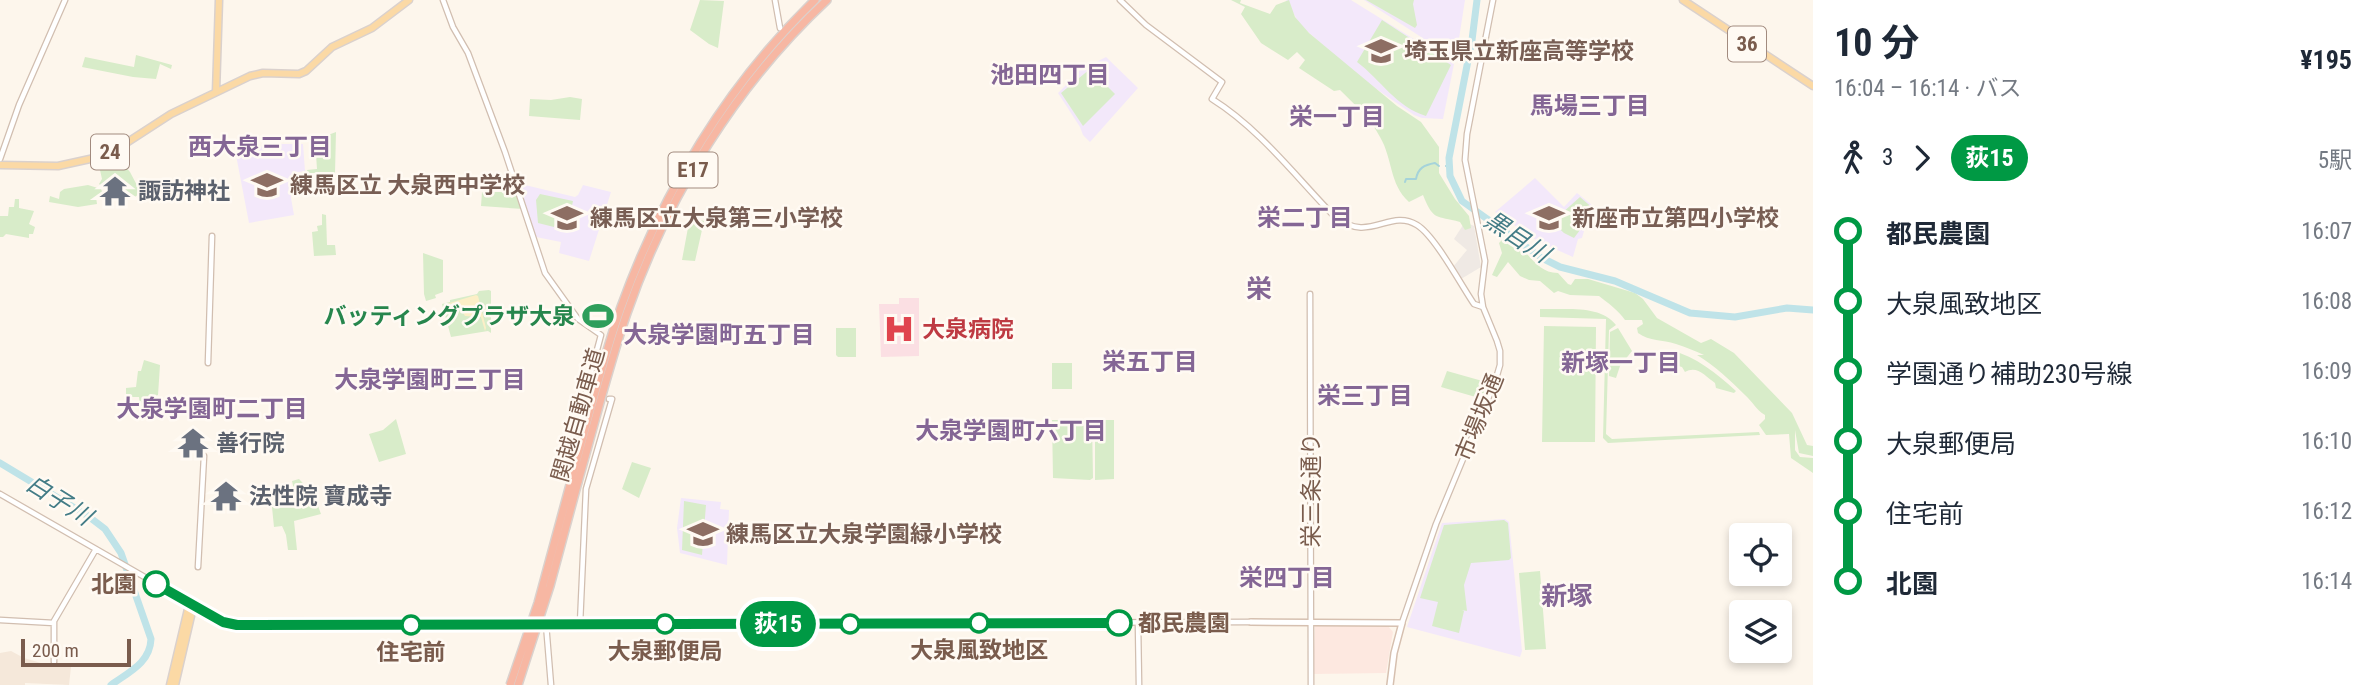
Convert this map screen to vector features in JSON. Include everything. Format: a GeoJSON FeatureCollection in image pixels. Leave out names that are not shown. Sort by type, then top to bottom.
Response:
{"type":"FeatureCollection","features":[{"type":"Feature","properties":{"kind":"highway","name":"関越自動車道"},"geometry":{"type":"LineString","coordinates":[[510,685],[579,483],[621,309],[668,199],[695,151],[727,103],[765,54],[815,0]]}},
{"type":"Feature","properties":{"kind":"highway","name":"関越自動車道"},"geometry":{"type":"LineString","coordinates":[[518,685],[550,586],[628,312],[648,260],[690,175],[743,93],[827,0]]}},
{"type":"Feature","properties":{"kind":"main road"},"geometry":{"type":"LineString","coordinates":[[216,92],[219,0]]}},
{"type":"Feature","properties":{"kind":"main road","name":"24"},"geometry":{"type":"LineString","coordinates":[[0,165],[52,167],[89,160],[117,149],[168,116],[254,75],[295,74],[306,71],[332,47],[372,28],[409,0]]}},
{"type":"Feature","properties":{"kind":"main road","name":"36"},"geometry":{"type":"LineString","coordinates":[[1683,0],[1813,86]]}},
{"type":"Feature","properties":{"kind":"main road"},"geometry":{"type":"LineString","coordinates":[[173,685],[191,604]]}},
{"type":"Feature","properties":{"kind":"main road"},"geometry":{"type":"LineString","coordinates":[[1251,622],[1402,623],[1394,653],[1390,685]]}},
{"type":"Feature","properties":{"kind":"street"},"geometry":{"type":"LineString","coordinates":[[0,159],[19,105],[65,0]]}},
{"type":"Feature","properties":{"kind":"street"},"geometry":{"type":"LineString","coordinates":[[443,0],[453,27],[468,53],[494,122],[545,273],[578,319],[601,335],[587,392]]}},
{"type":"Feature","properties":{"kind":"street"},"geometry":{"type":"LineString","coordinates":[[775,0],[780,28]]}},
{"type":"Feature","properties":{"kind":"street"},"geometry":{"type":"LineString","coordinates":[[1120,0],[1142,22],[1222,82],[1212,99],[1228,109],[1262,140],[1335,217],[1356,228],[1402,220],[1419,226],[1431,239],[1474,304],[1483,307]]}},
{"type":"Feature","properties":{"kind":"street","name":"市場坂通"},"geometry":{"type":"LineString","coordinates":[[1402,623],[1430,538],[1499,369],[1497,341],[1483,307],[1486,265],[1465,160],[1465,144],[1493,0]]}},
{"type":"Feature","properties":{"kind":"street"},"geometry":{"type":"LineString","coordinates":[[208,363],[212,236]]}},
{"type":"Feature","properties":{"kind":"street","name":"栄三条通り"},"geometry":{"type":"LineString","coordinates":[[1310,294],[1311,685]]}},
{"type":"Feature","properties":{"kind":"street"},"geometry":{"type":"LineString","coordinates":[[580,624],[579,483],[610,399]]}},
{"type":"Feature","properties":{"kind":"street"},"geometry":{"type":"LineString","coordinates":[[198,567],[204,456]]}},
{"type":"Feature","properties":{"kind":"street"},"geometry":{"type":"LineString","coordinates":[[0,494],[223,622],[237,625],[1251,622]]}},
{"type":"Feature","properties":{"kind":"street"},"geometry":{"type":"LineString","coordinates":[[54,662],[54,623],[96,549]]}},
{"type":"Feature","properties":{"kind":"street"},"geometry":{"type":"LineString","coordinates":[[0,620],[54,623]]}},
{"type":"Feature","properties":{"kind":"street"},"geometry":{"type":"LineString","coordinates":[[1138,623],[1139,685]]}},
{"type":"Feature","properties":{"kind":"street"},"geometry":{"type":"LineString","coordinates":[[546,624],[551,685]]}},
{"type":"Feature","properties":{"kind":"shaded area","name":"埼玉県立新座高等学校"},"geometry":{"type":"Polygon","coordinates":[[[1286,0],[1351,0],[1454,64],[1443,119],[1414,115],[1362,79],[1300,25],[1286,0]]]}},
{"type":"Feature","properties":{"kind":"shaded area"},"geometry":{"type":"Polygon","coordinates":[[[1364,0],[1465,0],[1456,58],[1455,59],[1364,0]]]}},
{"type":"Feature","properties":{"kind":"shaded area"},"geometry":{"type":"Polygon","coordinates":[[[1106,57],[1138,88],[1090,142],[1058,93],[1073,78],[1071,75],[1106,57]]]}},
{"type":"Feature","properties":{"kind":"shaded area","name":"練馬区立 大泉西中学校"},"geometry":{"type":"Polygon","coordinates":[[[273,144],[303,144],[305,171],[293,173],[291,198],[294,215],[249,223],[236,155],[238,152],[273,144]]]}},
{"type":"Feature","properties":{"kind":"shaded area","name":"新座市立第四小学校"},"geometry":{"type":"Polygon","coordinates":[[[1535,178],[1564,207],[1577,193],[1597,209],[1595,217],[1586,224],[1582,238],[1578,239],[1573,257],[1539,242],[1495,212],[1535,178]]]}},
{"type":"Feature","properties":{"kind":"shaded area","name":"練馬区立大泉第三小学校"},"geometry":{"type":"Polygon","coordinates":[[[525,185],[575,197],[583,185],[611,192],[589,261],[559,253],[561,242],[536,237],[521,190],[525,185]]]}},
{"type":"Feature","properties":{"kind":"shaded area"},"geometry":{"type":"Polygon","coordinates":[[[1465,222],[1474,226],[1481,267],[1461,279],[1453,267],[1467,250],[1454,239],[1465,222]]]}},
{"type":"Feature","properties":{"kind":"shaded area","name":"大泉病院"},"geometry":{"type":"Polygon","coordinates":[[[899,298],[919,298],[919,356],[881,357],[879,304],[899,304],[899,298]]]}},
{"type":"Feature","properties":{"kind":"shaded area","name":"練馬区立大泉学園緑小学校"},"geometry":{"type":"Polygon","coordinates":[[[681,498],[721,502],[720,509],[729,510],[727,565],[680,553],[677,528],[681,498]]]}},
{"type":"Feature","properties":{"kind":"shaded area"},"geometry":{"type":"Polygon","coordinates":[[[1505,519],[1509,522],[1522,651],[1520,657],[1407,627],[1442,523],[1505,519]]]}},
{"type":"Feature","properties":{"kind":"shaded area"},"geometry":{"type":"Polygon","coordinates":[[[1387,625],[1393,632],[1386,673],[1313,674],[1315,626],[1387,625]]]}},
{"type":"Feature","properties":{"kind":"shaded area"},"geometry":{"type":"Polygon","coordinates":[[[11,651],[51,666],[71,667],[69,685],[0,685],[0,653],[11,651]]]}},
{"type":"Feature","properties":{"kind":"green space"},"geometry":{"type":"Polygon","coordinates":[[[700,0],[724,1],[718,48],[690,30],[700,0]]]}},
{"type":"Feature","properties":{"kind":"green space"},"geometry":{"type":"Polygon","coordinates":[[[1231,0],[1241,0],[1240,3],[1270,14],[1276,5],[1289,0],[1295,17],[1309,33],[1397,106],[1421,122],[1439,147],[1439,173],[1469,216],[1471,228],[1465,230],[1460,222],[1433,214],[1423,195],[1409,202],[1394,179],[1380,137],[1362,112],[1340,90],[1334,91],[1299,68],[1305,60],[1297,52],[1288,60],[1261,43],[1241,14],[1245,7],[1231,0]]]}},
{"type":"Feature","properties":{"kind":"green space"},"geometry":{"type":"Polygon","coordinates":[[[1366,0],[1414,0],[1417,25],[1415,28],[1366,0]]]}},
{"type":"Feature","properties":{"kind":"green space"},"geometry":{"type":"Polygon","coordinates":[[[1382,20],[1451,65],[1426,116],[1397,100],[1357,62],[1382,20]]]}},
{"type":"Feature","properties":{"kind":"green space"},"geometry":{"type":"Polygon","coordinates":[[[136,55],[172,65],[171,69],[160,64],[156,79],[82,67],[85,57],[134,67],[136,55]]]}},
{"type":"Feature","properties":{"kind":"green space"},"geometry":{"type":"Polygon","coordinates":[[[1090,69],[1115,94],[1083,126],[1061,93],[1090,69]]]}},
{"type":"Feature","properties":{"kind":"green space"},"geometry":{"type":"Polygon","coordinates":[[[530,99],[582,99],[580,120],[529,116],[530,99]]]}},
{"type":"Feature","properties":{"kind":"green space"},"geometry":{"type":"Polygon","coordinates":[[[336,132],[335,173],[308,173],[307,170],[317,169],[315,140],[336,132]]]}},
{"type":"Feature","properties":{"kind":"green space"},"geometry":{"type":"Polygon","coordinates":[[[114,153],[130,172],[140,191],[136,196],[124,201],[117,201],[122,193],[120,186],[106,190],[99,184],[102,179],[98,161],[114,153]]]}},
{"type":"Feature","properties":{"kind":"green space"},"geometry":{"type":"Polygon","coordinates":[[[88,185],[101,189],[103,194],[96,197],[97,204],[78,207],[49,202],[50,196],[59,199],[60,192],[64,189],[88,185]]]}},
{"type":"Feature","properties":{"kind":"green space"},"geometry":{"type":"Polygon","coordinates":[[[482,192],[517,192],[523,209],[481,206],[482,192]]]}},
{"type":"Feature","properties":{"kind":"green space"},"geometry":{"type":"Polygon","coordinates":[[[540,194],[573,201],[568,223],[554,227],[538,223],[536,200],[540,194]]]}},
{"type":"Feature","properties":{"kind":"green space"},"geometry":{"type":"Polygon","coordinates":[[[1580,197],[1595,210],[1574,238],[1552,222],[1580,197]]]}},
{"type":"Feature","properties":{"kind":"green space"},"geometry":{"type":"Polygon","coordinates":[[[15,199],[19,199],[19,208],[34,211],[29,224],[35,227],[29,238],[6,234],[0,237],[0,216],[8,216],[9,207],[14,207],[15,199]]]}},
{"type":"Feature","properties":{"kind":"green space"},"geometry":{"type":"Polygon","coordinates":[[[322,214],[326,215],[327,245],[335,245],[336,255],[314,256],[312,232],[318,231],[317,226],[322,225],[322,214]]]}},
{"type":"Feature","properties":{"kind":"green space"},"geometry":{"type":"Polygon","coordinates":[[[690,217],[704,221],[695,261],[682,260],[690,217]]]}},
{"type":"Feature","properties":{"kind":"green space"},"geometry":{"type":"Polygon","coordinates":[[[1502,240],[1522,249],[1543,269],[1558,273],[1568,284],[1571,285],[1575,279],[1588,279],[1635,293],[1657,318],[1701,343],[1711,339],[1734,353],[1792,413],[1807,445],[1813,446],[1813,456],[1799,453],[1795,430],[1795,450],[1800,457],[1813,458],[1813,473],[1791,458],[1789,434],[1766,435],[1759,425],[1765,415],[1728,379],[1697,355],[1704,355],[1676,344],[1643,336],[1638,333],[1637,328],[1643,324],[1642,320],[1625,320],[1599,296],[1570,295],[1558,291],[1554,293],[1540,281],[1520,276],[1508,262],[1497,277],[1492,275],[1502,253],[1499,243],[1502,240]]]}},
{"type":"Feature","properties":{"kind":"green space"},"geometry":{"type":"Polygon","coordinates":[[[423,253],[443,260],[443,292],[426,301],[424,294],[423,253]]]}},
{"type":"Feature","properties":{"kind":"green space"},"geometry":{"type":"Polygon","coordinates":[[[489,290],[491,333],[488,331],[451,337],[442,304],[489,290]]]}},
{"type":"Feature","properties":{"kind":"green space"},"geometry":{"type":"Polygon","coordinates":[[[1540,309],[1591,311],[1609,318],[1616,325],[1609,330],[1606,434],[1612,439],[1759,432],[1760,435],[1608,443],[1603,438],[1606,319],[1540,317],[1540,309]]]}},
{"type":"Feature","properties":{"kind":"green space"},"geometry":{"type":"Polygon","coordinates":[[[1544,326],[1596,327],[1595,442],[1542,442],[1544,326]]]}},
{"type":"Feature","properties":{"kind":"green space"},"geometry":{"type":"Polygon","coordinates":[[[836,328],[856,328],[856,357],[836,355],[836,328]]]}},
{"type":"Feature","properties":{"kind":"green space"},"geometry":{"type":"Polygon","coordinates":[[[1618,328],[1632,351],[1620,366],[1616,378],[1609,376],[1610,332],[1618,328]]]}},
{"type":"Feature","properties":{"kind":"green space"},"geometry":{"type":"Polygon","coordinates":[[[1670,350],[1697,361],[1736,391],[1734,393],[1716,388],[1715,383],[1701,372],[1685,372],[1682,367],[1667,363],[1670,350]]]}},
{"type":"Feature","properties":{"kind":"green space"},"geometry":{"type":"Polygon","coordinates":[[[144,360],[160,365],[155,406],[140,406],[139,397],[126,397],[126,388],[136,387],[138,371],[141,371],[144,360]]]}},
{"type":"Feature","properties":{"kind":"green space"},"geometry":{"type":"Polygon","coordinates":[[[1052,363],[1072,363],[1072,389],[1052,389],[1052,363]]]}},
{"type":"Feature","properties":{"kind":"green space"},"geometry":{"type":"Polygon","coordinates":[[[1447,371],[1493,384],[1486,400],[1441,387],[1447,371]]]}},
{"type":"Feature","properties":{"kind":"green space"},"geometry":{"type":"Polygon","coordinates":[[[396,419],[406,454],[379,462],[369,434],[383,430],[396,419]]]}},
{"type":"Feature","properties":{"kind":"green space"},"geometry":{"type":"Polygon","coordinates":[[[1052,420],[1092,420],[1093,478],[1053,478],[1052,420]]]}},
{"type":"Feature","properties":{"kind":"green space"},"geometry":{"type":"Polygon","coordinates":[[[1095,420],[1114,420],[1114,479],[1095,480],[1095,420]]]}},
{"type":"Feature","properties":{"kind":"green space"},"geometry":{"type":"Polygon","coordinates":[[[632,462],[651,468],[639,498],[622,489],[632,462]]]}},
{"type":"Feature","properties":{"kind":"green space"},"geometry":{"type":"Polygon","coordinates":[[[299,479],[314,495],[321,514],[294,521],[297,550],[288,550],[282,526],[274,527],[273,495],[294,490],[292,481],[299,479]]]}},
{"type":"Feature","properties":{"kind":"green space"},"geometry":{"type":"Polygon","coordinates":[[[684,501],[706,505],[702,555],[682,550],[684,501]]]}},
{"type":"Feature","properties":{"kind":"green space"},"geometry":{"type":"Polygon","coordinates":[[[1504,520],[1508,523],[1511,558],[1471,563],[1464,585],[1467,611],[1462,610],[1464,611],[1459,633],[1432,626],[1438,602],[1420,598],[1444,525],[1504,520]]]}},
{"type":"Feature","properties":{"kind":"green space"},"geometry":{"type":"Polygon","coordinates":[[[1540,571],[1546,649],[1525,650],[1519,573],[1540,571]]]}},
{"type":"Feature","properties":{"kind":"sand"},"geometry":{"type":"Polygon","coordinates":[[[476,295],[485,331],[481,317],[465,316],[457,303],[443,305],[476,295]]]}},
{"type":"Feature","properties":{"kind":"waterway","name":"黒目川"},"geometry":{"type":"LineString","coordinates":[[1477,0],[1449,158],[1450,176],[1462,201],[1542,258],[1560,267],[1615,281],[1690,313],[1735,317],[1787,308],[1813,310]]}},
{"type":"Feature","properties":{"kind":"waterway"},"geometry":{"type":"LineString","coordinates":[[1405,182],[1406,179],[1416,179],[1418,172],[1425,166],[1435,163],[1439,166]]}},
{"type":"Feature","properties":{"kind":"waterway","name":"白子川"},"geometry":{"type":"LineString","coordinates":[[0,463],[88,516],[105,529],[121,553],[151,639],[143,661],[111,685]]}},
{"type":"Feature","properties":{"kind":"bus line","name":"荻15"},"geometry":{"type":"LineString","coordinates":[[156,584],[230,625],[1119,623]]}},
{"type":"Feature","properties":{"kind":"place","name":"埼玉県立新座高等学校"},"geometry":{"type":"Point","coordinates":[1381,51]}},
{"type":"Feature","properties":{"kind":"place","name":"練馬区立 大泉西中学校"},"geometry":{"type":"Point","coordinates":[267,185]}},
{"type":"Feature","properties":{"kind":"place","name":"諏訪神社"},"geometry":{"type":"Point","coordinates":[115,191]}},
{"type":"Feature","properties":{"kind":"place","name":"練馬区立大泉第三小学校"},"geometry":{"type":"Point","coordinates":[567,218]}},
{"type":"Feature","properties":{"kind":"place","name":"新座市立第四小学校"},"geometry":{"type":"Point","coordinates":[1549,218]}},
{"type":"Feature","properties":{"kind":"place","name":"バッティングプラザ大泉"},"geometry":{"type":"Point","coordinates":[598,316]}},
{"type":"Feature","properties":{"kind":"place","name":"大泉病院"},"geometry":{"type":"Point","coordinates":[899,329]}},
{"type":"Feature","properties":{"kind":"place","name":"善行院"},"geometry":{"type":"Point","coordinates":[193,443]}},
{"type":"Feature","properties":{"kind":"place","name":"法性院 寶成寺"},"geometry":{"type":"Point","coordinates":[226,496]}},
{"type":"Feature","properties":{"kind":"place","name":"練馬区立大泉学園緑小学校"},"geometry":{"type":"Point","coordinates":[703,534]}},
{"type":"Feature","properties":{"kind":"place","name":"北園"},"geometry":{"type":"Point","coordinates":[156,584]}},
{"type":"Feature","properties":{"kind":"place","name":"大泉風致地区"},"geometry":{"type":"Point","coordinates":[979,623]}},
{"type":"Feature","properties":{"kind":"place","name":"都民農園"},"geometry":{"type":"Point","coordinates":[1119,623]}},
{"type":"Feature","properties":{"kind":"place","name":"大泉郵便局"},"geometry":{"type":"Point","coordinates":[665,624]}},
{"type":"Feature","properties":{"kind":"place","name":"住宅前"},"geometry":{"type":"Point","coordinates":[411,625]}},
{"type":"Feature","properties":{"kind":"district","name":"池田四丁目"},"geometry":{"type":"Point","coordinates":[1050,75]}},
{"type":"Feature","properties":{"kind":"district","name":"馬場三丁目"},"geometry":{"type":"Point","coordinates":[1590,106]}},
{"type":"Feature","properties":{"kind":"district","name":"栄一丁目"},"geometry":{"type":"Point","coordinates":[1337,117]}},
{"type":"Feature","properties":{"kind":"district","name":"西大泉三丁目"},"geometry":{"type":"Point","coordinates":[260,147]}},
{"type":"Feature","properties":{"kind":"district","name":"栄二丁目"},"geometry":{"type":"Point","coordinates":[1305,218]}},
{"type":"Feature","properties":{"kind":"district","name":"栄"},"geometry":{"type":"Point","coordinates":[1259,289]}},
{"type":"Feature","properties":{"kind":"district","name":"大泉学園町五丁目"},"geometry":{"type":"Point","coordinates":[719,335]}},
{"type":"Feature","properties":{"kind":"district","name":"栄五丁目"},"geometry":{"type":"Point","coordinates":[1150,362]}},
{"type":"Feature","properties":{"kind":"district","name":"新塚一丁目"},"geometry":{"type":"Point","coordinates":[1621,363]}},
{"type":"Feature","properties":{"kind":"district","name":"大泉学園町三丁目"},"geometry":{"type":"Point","coordinates":[430,380]}},
{"type":"Feature","properties":{"kind":"district","name":"栄三丁目"},"geometry":{"type":"Point","coordinates":[1365,396]}},
{"type":"Feature","properties":{"kind":"district","name":"大泉学園町二丁目"},"geometry":{"type":"Point","coordinates":[212,409]}},
{"type":"Feature","properties":{"kind":"district","name":"大泉学園町六丁目"},"geometry":{"type":"Point","coordinates":[1011,431]}},
{"type":"Feature","properties":{"kind":"district","name":"栄四丁目"},"geometry":{"type":"Point","coordinates":[1287,578]}},
{"type":"Feature","properties":{"kind":"district","name":"新塚"},"geometry":{"type":"Point","coordinates":[1567,596]}}]}
